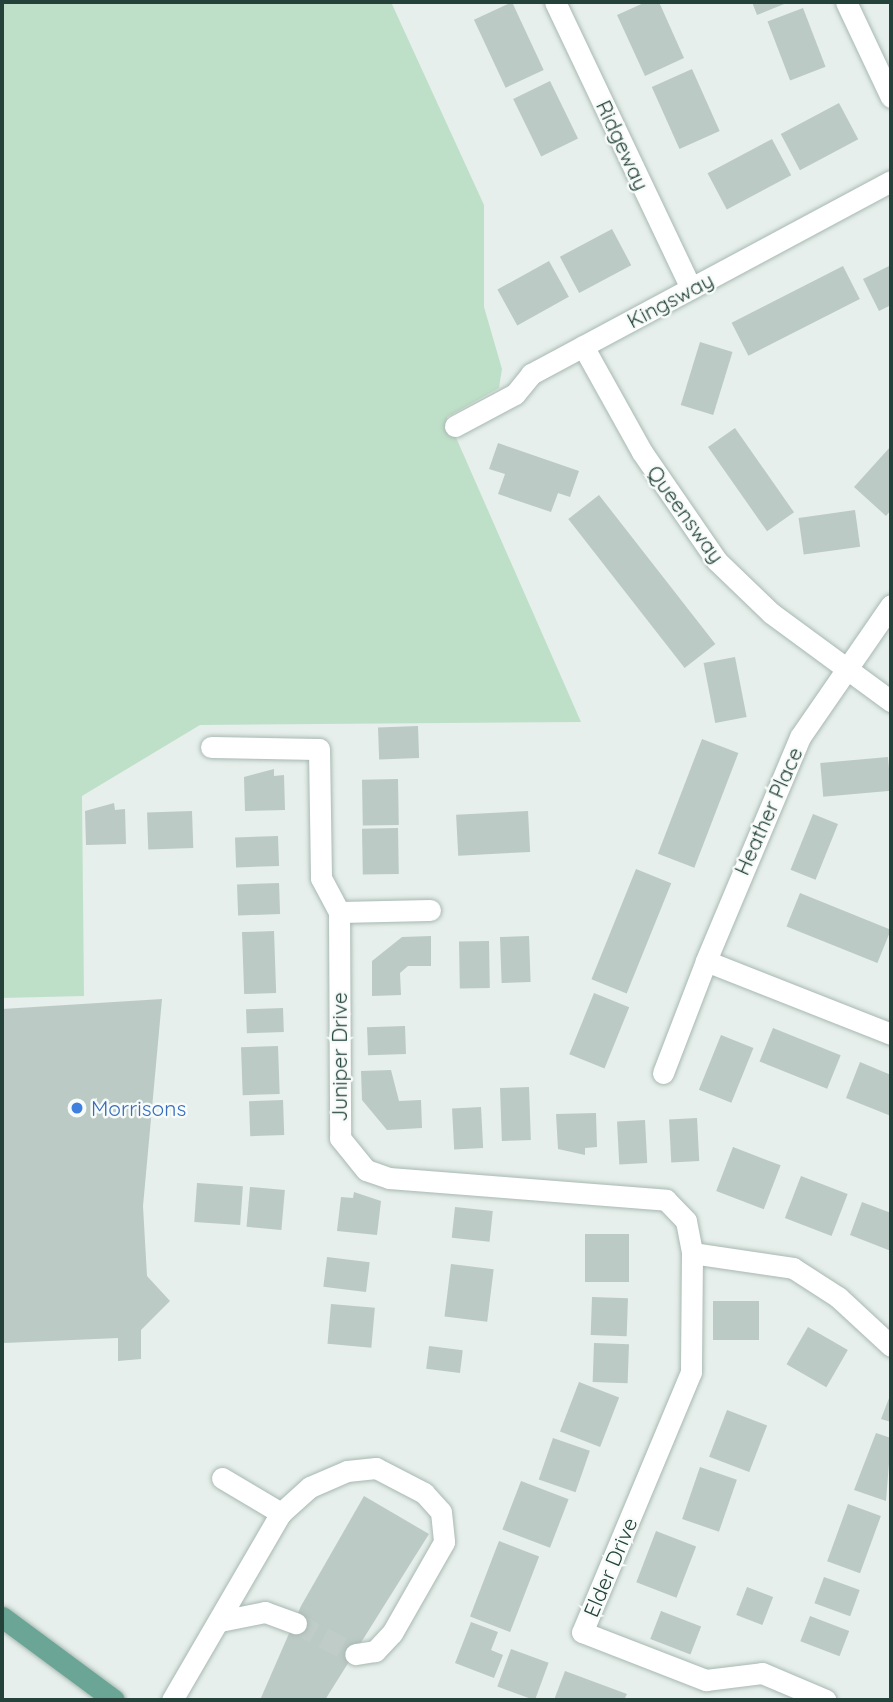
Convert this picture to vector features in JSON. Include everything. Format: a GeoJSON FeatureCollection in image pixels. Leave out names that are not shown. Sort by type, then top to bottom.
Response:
{"type":"FeatureCollection","features":[{"type":"Feature","properties":{"kind":"main road"},"geometry":{"type":"LineString","coordinates":[[2,1617],[114,1700]]}},
{"type":"Feature","properties":{"kind":"street","name":"Ridgeway"},"geometry":{"type":"LineString","coordinates":[[555,2],[691,288]]}},
{"type":"Feature","properties":{"kind":"street"},"geometry":{"type":"LineString","coordinates":[[846,2],[891,97]]}},
{"type":"Feature","properties":{"kind":"street","name":"Kingsway"},"geometry":{"type":"LineString","coordinates":[[455,426],[515,394],[531,374],[891,181]]}},
{"type":"Feature","properties":{"kind":"street","name":"Queensway"},"geometry":{"type":"LineString","coordinates":[[583,346],[642,452],[717,561],[771,613],[891,701]]}},
{"type":"Feature","properties":{"kind":"street","name":"Heather Place"},"geometry":{"type":"LineString","coordinates":[[663,1073],[706,961],[800,737],[844,667],[891,605]]}},
{"type":"Feature","properties":{"kind":"street","name":"Juniper Drive"},"geometry":{"type":"LineString","coordinates":[[211,747],[319,749],[321,878],[339,912],[337,1116],[348,1153],[389,1178],[555,1192]]}},
{"type":"Feature","properties":{"kind":"street"},"geometry":{"type":"LineString","coordinates":[[339,912],[430,910]]}},
{"type":"Feature","properties":{"kind":"street"},"geometry":{"type":"LineString","coordinates":[[706,961],[891,1034]]}},
{"type":"Feature","properties":{"kind":"street","name":"Elder Drive"},"geometry":{"type":"LineString","coordinates":[[555,1192],[653,1196],[676,1204],[692,1253],[691,1372],[582,1632],[706,1680],[762,1673],[826,1700]]}},
{"type":"Feature","properties":{"kind":"street"},"geometry":{"type":"LineString","coordinates":[[692,1253],[793,1268],[838,1297],[891,1346]]}},
{"type":"Feature","properties":{"kind":"street"},"geometry":{"type":"LineString","coordinates":[[172,1700],[281,1513],[310,1487],[347,1471],[376,1468],[424,1493],[441,1512],[444,1542],[391,1633],[375,1651],[355,1654]]}},
{"type":"Feature","properties":{"kind":"street"},"geometry":{"type":"LineString","coordinates":[[222,1478],[281,1513]]}},
{"type":"Feature","properties":{"kind":"street"},"geometry":{"type":"LineString","coordinates":[[220,1621],[265,1612],[296,1623]]}},
{"type":"Feature","properties":{"kind":"green space"},"geometry":{"type":"Polygon","coordinates":[[[2,2],[391,2],[484,205],[484,307],[502,369],[499,388],[447,417],[581,722],[200,725],[82,796],[84,996],[2,998],[2,2]]]}},
{"type":"Feature","properties":{"kind":"building"},"geometry":{"type":"Polygon","coordinates":[[[512,2],[544,70],[506,88],[474,20],[512,2]]]}},
{"type":"Feature","properties":{"kind":"building"},"geometry":{"type":"Polygon","coordinates":[[[646,2],[659,2],[684,58],[645,76],[617,15],[646,2]]]}},
{"type":"Feature","properties":{"kind":"building"},"geometry":{"type":"Polygon","coordinates":[[[752,2],[789,2],[757,15],[752,2]]]}},
{"type":"Feature","properties":{"kind":"building"},"geometry":{"type":"Polygon","coordinates":[[[803,8],[826,67],[790,80],[768,22],[803,8]]]}},
{"type":"Feature","properties":{"kind":"building"},"geometry":{"type":"Polygon","coordinates":[[[692,69],[720,131],[679,149],[652,87],[692,69]]]}},
{"type":"Feature","properties":{"kind":"building"},"geometry":{"type":"Polygon","coordinates":[[[550,81],[578,139],[541,156],[513,99],[550,81]]]}},
{"type":"Feature","properties":{"kind":"building"},"geometry":{"type":"Polygon","coordinates":[[[839,103],[858,139],[800,170],[781,134],[839,103]]]}},
{"type":"Feature","properties":{"kind":"building"},"geometry":{"type":"Polygon","coordinates":[[[772,139],[791,175],[727,209],[708,173],[772,139]]]}},
{"type":"Feature","properties":{"kind":"building"},"geometry":{"type":"Polygon","coordinates":[[[612,229],[631,265],[579,293],[560,257],[612,229]]]}},
{"type":"Feature","properties":{"kind":"building"},"geometry":{"type":"Polygon","coordinates":[[[549,261],[569,297],[517,325],[497,290],[549,261]]]}},
{"type":"Feature","properties":{"kind":"building"},"geometry":{"type":"Polygon","coordinates":[[[891,265],[891,305],[879,311],[863,279],[891,265]]]}},
{"type":"Feature","properties":{"kind":"building"},"geometry":{"type":"Polygon","coordinates":[[[843,266],[860,299],[748,356],[732,323],[843,266]]]}},
{"type":"Feature","properties":{"kind":"building"},"geometry":{"type":"Polygon","coordinates":[[[700,342],[733,352],[713,415],[681,405],[700,342]]]}},
{"type":"Feature","properties":{"kind":"building"},"geometry":{"type":"Polygon","coordinates":[[[735,428],[794,512],[767,531],[708,447],[735,428]]]}},
{"type":"Feature","properties":{"kind":"building"},"geometry":{"type":"Polygon","coordinates":[[[498,443],[579,471],[570,497],[558,493],[551,512],[498,494],[505,474],[489,469],[498,443]]]}},
{"type":"Feature","properties":{"kind":"building"},"geometry":{"type":"Polygon","coordinates":[[[891,446],[891,510],[886,516],[854,487],[891,446]]]}},
{"type":"Feature","properties":{"kind":"building"},"geometry":{"type":"Polygon","coordinates":[[[599,495],[715,644],[685,668],[568,519],[599,495]]]}},
{"type":"Feature","properties":{"kind":"building"},"geometry":{"type":"Polygon","coordinates":[[[855,510],[860,547],[804,555],[799,518],[855,510]]]}},
{"type":"Feature","properties":{"kind":"building"},"geometry":{"type":"Polygon","coordinates":[[[735,657],[747,717],[715,723],[704,663],[735,657]]]}},
{"type":"Feature","properties":{"kind":"building"},"geometry":{"type":"Polygon","coordinates":[[[418,726],[419,758],[379,759],[378,727],[418,726]]]}},
{"type":"Feature","properties":{"kind":"building"},"geometry":{"type":"Polygon","coordinates":[[[702,739],[738,753],[694,868],[658,854],[702,739]]]}},
{"type":"Feature","properties":{"kind":"building"},"geometry":{"type":"Polygon","coordinates":[[[888,757],[891,791],[823,797],[820,763],[888,757]]]}},
{"type":"Feature","properties":{"kind":"building"},"geometry":{"type":"Polygon","coordinates":[[[274,769],[274,776],[284,775],[285,810],[245,811],[244,777],[274,769]]]}},
{"type":"Feature","properties":{"kind":"building"},"geometry":{"type":"Polygon","coordinates":[[[398,779],[399,825],[363,826],[362,780],[398,779]]]}},
{"type":"Feature","properties":{"kind":"building"},"geometry":{"type":"Polygon","coordinates":[[[114,803],[115,810],[125,809],[126,844],[86,845],[85,811],[114,803]]]}},
{"type":"Feature","properties":{"kind":"building"},"geometry":{"type":"Polygon","coordinates":[[[192,811],[193,848],[148,850],[147,813],[192,811]]]}},
{"type":"Feature","properties":{"kind":"building"},"geometry":{"type":"Polygon","coordinates":[[[528,811],[530,852],[458,856],[456,815],[528,811]]]}},
{"type":"Feature","properties":{"kind":"building"},"geometry":{"type":"Polygon","coordinates":[[[813,814],[838,824],[816,880],[791,870],[813,814]]]}},
{"type":"Feature","properties":{"kind":"building"},"geometry":{"type":"Polygon","coordinates":[[[398,828],[399,874],[363,875],[362,829],[398,828]]]}},
{"type":"Feature","properties":{"kind":"building"},"geometry":{"type":"Polygon","coordinates":[[[278,836],[279,866],[236,867],[235,838],[278,836]]]}},
{"type":"Feature","properties":{"kind":"building"},"geometry":{"type":"Polygon","coordinates":[[[636,869],[671,883],[627,994],[591,979],[636,869]]]}},
{"type":"Feature","properties":{"kind":"building"},"geometry":{"type":"Polygon","coordinates":[[[279,883],[280,914],[238,915],[237,884],[279,883]]]}},
{"type":"Feature","properties":{"kind":"building"},"geometry":{"type":"Polygon","coordinates":[[[800,893],[891,930],[877,963],[787,926],[800,893]]]}},
{"type":"Feature","properties":{"kind":"building"},"geometry":{"type":"Polygon","coordinates":[[[274,931],[276,993],[244,994],[242,932],[274,931]]]}},
{"type":"Feature","properties":{"kind":"building"},"geometry":{"type":"Polygon","coordinates":[[[431,936],[431,966],[408,966],[400,973],[401,995],[372,996],[372,961],[402,937],[431,936]]]}},
{"type":"Feature","properties":{"kind":"building"},"geometry":{"type":"Polygon","coordinates":[[[529,936],[531,982],[502,983],[500,937],[529,936]]]}},
{"type":"Feature","properties":{"kind":"building"},"geometry":{"type":"Polygon","coordinates":[[[489,941],[490,988],[460,989],[459,942],[489,941]]]}},
{"type":"Feature","properties":{"kind":"building"},"geometry":{"type":"Polygon","coordinates":[[[594,993],[629,1007],[605,1068],[569,1054],[594,993]]]}},
{"type":"Feature","properties":{"kind":"building","name":"Morrisons"},"geometry":{"type":"Polygon","coordinates":[[[162,999],[143,1206],[147,1276],[170,1301],[141,1330],[141,1359],[118,1361],[118,1338],[4,1343],[2,1367],[2,1009],[162,999]]]}},
{"type":"Feature","properties":{"kind":"building"},"geometry":{"type":"Polygon","coordinates":[[[283,1008],[284,1032],[247,1033],[246,1009],[283,1008]]]}},
{"type":"Feature","properties":{"kind":"building"},"geometry":{"type":"Polygon","coordinates":[[[405,1026],[406,1054],[368,1055],[367,1027],[405,1026]]]}},
{"type":"Feature","properties":{"kind":"building"},"geometry":{"type":"Polygon","coordinates":[[[773,1028],[841,1055],[827,1089],[760,1061],[773,1028]]]}},
{"type":"Feature","properties":{"kind":"building"},"geometry":{"type":"Polygon","coordinates":[[[721,1035],[753,1048],[731,1103],[699,1090],[721,1035]]]}},
{"type":"Feature","properties":{"kind":"building"},"geometry":{"type":"Polygon","coordinates":[[[278,1046],[280,1094],[243,1095],[241,1047],[278,1046]]]}},
{"type":"Feature","properties":{"kind":"building"},"geometry":{"type":"Polygon","coordinates":[[[860,1062],[891,1075],[891,1116],[846,1098],[860,1062]]]}},
{"type":"Feature","properties":{"kind":"building"},"geometry":{"type":"Polygon","coordinates":[[[391,1070],[399,1101],[421,1100],[422,1128],[387,1130],[362,1100],[361,1071],[391,1070]]]}},
{"type":"Feature","properties":{"kind":"building"},"geometry":{"type":"Polygon","coordinates":[[[529,1087],[531,1140],[502,1141],[500,1088],[529,1087]]]}},
{"type":"Feature","properties":{"kind":"building"},"geometry":{"type":"Polygon","coordinates":[[[283,1100],[284,1135],[250,1136],[249,1101],[283,1100]]]}},
{"type":"Feature","properties":{"kind":"building"},"geometry":{"type":"Polygon","coordinates":[[[481,1107],[483,1148],[454,1149],[452,1109],[481,1107]]]}},
{"type":"Feature","properties":{"kind":"building"},"geometry":{"type":"Polygon","coordinates":[[[596,1113],[597,1147],[585,1148],[585,1155],[558,1149],[556,1114],[596,1113]]]}},
{"type":"Feature","properties":{"kind":"building"},"geometry":{"type":"Polygon","coordinates":[[[697,1118],[699,1161],[671,1162],[669,1119],[697,1118]]]}},
{"type":"Feature","properties":{"kind":"building"},"geometry":{"type":"Polygon","coordinates":[[[645,1120],[647,1163],[619,1164],[617,1121],[645,1120]]]}},
{"type":"Feature","properties":{"kind":"building"},"geometry":{"type":"Polygon","coordinates":[[[733,1147],[781,1165],[764,1209],[716,1191],[733,1147]]]}},
{"type":"Feature","properties":{"kind":"building"},"geometry":{"type":"Polygon","coordinates":[[[801,1176],[848,1194],[832,1236],[785,1218],[801,1176]]]}},
{"type":"Feature","properties":{"kind":"building"},"geometry":{"type":"Polygon","coordinates":[[[197,1183],[243,1186],[240,1225],[194,1222],[197,1183]]]}},
{"type":"Feature","properties":{"kind":"building"},"geometry":{"type":"Polygon","coordinates":[[[250,1187],[285,1190],[281,1230],[247,1227],[250,1187]]]}},
{"type":"Feature","properties":{"kind":"building"},"geometry":{"type":"Polygon","coordinates":[[[354,1192],[381,1201],[377,1235],[337,1231],[341,1197],[353,1198],[354,1192]]]}},
{"type":"Feature","properties":{"kind":"building"},"geometry":{"type":"Polygon","coordinates":[[[862,1202],[891,1213],[891,1251],[850,1235],[862,1202]]]}},
{"type":"Feature","properties":{"kind":"building"},"geometry":{"type":"Polygon","coordinates":[[[455,1207],[493,1211],[490,1242],[452,1238],[455,1207]]]}},
{"type":"Feature","properties":{"kind":"building"},"geometry":{"type":"Polygon","coordinates":[[[585,1234],[629,1234],[629,1282],[585,1282],[585,1234]]]}},
{"type":"Feature","properties":{"kind":"building"},"geometry":{"type":"Polygon","coordinates":[[[327,1257],[370,1262],[366,1292],[323,1287],[327,1257]]]}},
{"type":"Feature","properties":{"kind":"building"},"geometry":{"type":"Polygon","coordinates":[[[451,1264],[494,1269],[487,1322],[445,1317],[451,1264]]]}},
{"type":"Feature","properties":{"kind":"building"},"geometry":{"type":"Polygon","coordinates":[[[592,1297],[628,1298],[627,1336],[591,1335],[592,1297]]]}},
{"type":"Feature","properties":{"kind":"building"},"geometry":{"type":"Polygon","coordinates":[[[713,1301],[759,1301],[759,1340],[713,1340],[713,1301]]]}},
{"type":"Feature","properties":{"kind":"building"},"geometry":{"type":"Polygon","coordinates":[[[331,1304],[375,1308],[371,1348],[328,1344],[331,1304]]]}},
{"type":"Feature","properties":{"kind":"building"},"geometry":{"type":"Polygon","coordinates":[[[808,1327],[848,1350],[826,1387],[786,1364],[808,1327]]]}},
{"type":"Feature","properties":{"kind":"building"},"geometry":{"type":"Polygon","coordinates":[[[594,1343],[629,1344],[628,1383],[593,1382],[594,1343]]]}},
{"type":"Feature","properties":{"kind":"building"},"geometry":{"type":"Polygon","coordinates":[[[429,1346],[463,1350],[460,1373],[426,1369],[429,1346]]]}},
{"type":"Feature","properties":{"kind":"building"},"geometry":{"type":"Polygon","coordinates":[[[579,1382],[619,1397],[600,1447],[560,1431],[579,1382]]]}},
{"type":"Feature","properties":{"kind":"building"},"geometry":{"type":"Polygon","coordinates":[[[891,1393],[891,1422],[881,1419],[891,1393]]]}},
{"type":"Feature","properties":{"kind":"building"},"geometry":{"type":"Polygon","coordinates":[[[727,1410],[767,1425],[749,1472],[709,1457],[727,1410]]]}},
{"type":"Feature","properties":{"kind":"building"},"geometry":{"type":"Polygon","coordinates":[[[876,1433],[891,1438],[886,1501],[854,1490],[876,1433]]]}},
{"type":"Feature","properties":{"kind":"building"},"geometry":{"type":"Polygon","coordinates":[[[553,1438],[590,1451],[576,1492],[539,1480],[553,1438]]]}},
{"type":"Feature","properties":{"kind":"building"},"geometry":{"type":"Polygon","coordinates":[[[700,1467],[737,1480],[719,1532],[682,1519],[700,1467]]]}},
{"type":"Feature","properties":{"kind":"building"},"geometry":{"type":"Polygon","coordinates":[[[521,1481],[569,1499],[550,1548],[502,1530],[521,1481]]]}},
{"type":"Feature","properties":{"kind":"building"},"geometry":{"type":"Polygon","coordinates":[[[364,1496],[429,1534],[325,1700],[260,1700],[301,1606],[364,1496]]]}},
{"type":"Feature","properties":{"kind":"building"},"geometry":{"type":"Polygon","coordinates":[[[848,1504],[881,1516],[860,1573],[827,1561],[848,1504]]]}},
{"type":"Feature","properties":{"kind":"building"},"geometry":{"type":"Polygon","coordinates":[[[656,1531],[696,1546],[676,1598],[636,1582],[656,1531]]]}},
{"type":"Feature","properties":{"kind":"building"},"geometry":{"type":"Polygon","coordinates":[[[499,1541],[539,1556],[510,1632],[470,1617],[499,1541]]]}},
{"type":"Feature","properties":{"kind":"building"},"geometry":{"type":"Polygon","coordinates":[[[824,1577],[860,1590],[850,1616],[814,1603],[824,1577]]]}},
{"type":"Feature","properties":{"kind":"building"},"geometry":{"type":"Polygon","coordinates":[[[747,1587],[773,1597],[762,1625],[736,1615],[747,1587]]]}},
{"type":"Feature","properties":{"kind":"building"},"geometry":{"type":"Polygon","coordinates":[[[661,1611],[701,1626],[690,1654],[650,1639],[661,1611]]]}},
{"type":"Feature","properties":{"kind":"building"},"geometry":{"type":"Polygon","coordinates":[[[810,1616],[849,1631],[840,1656],[800,1641],[810,1616]]]}},
{"type":"Feature","properties":{"kind":"building"},"geometry":{"type":"Polygon","coordinates":[[[471,1622],[498,1632],[491,1650],[503,1655],[494,1678],[455,1663],[471,1622]]]}},
{"type":"Feature","properties":{"kind":"building"},"geometry":{"type":"Polygon","coordinates":[[[511,1649],[549,1663],[535,1700],[497,1687],[511,1649]]]}},
{"type":"Feature","properties":{"kind":"building"},"geometry":{"type":"Polygon","coordinates":[[[565,1671],[627,1694],[624,1700],[554,1700],[565,1671]]]}},
{"type":"Feature","properties":{"kind":"tunnel"},"geometry":{"type":"LineString","coordinates":[[296,1623],[355,1654]]}},
{"type":"Feature","properties":{"kind":"place","name":"Morrisons"},"geometry":{"type":"Point","coordinates":[77,1108]}}]}
